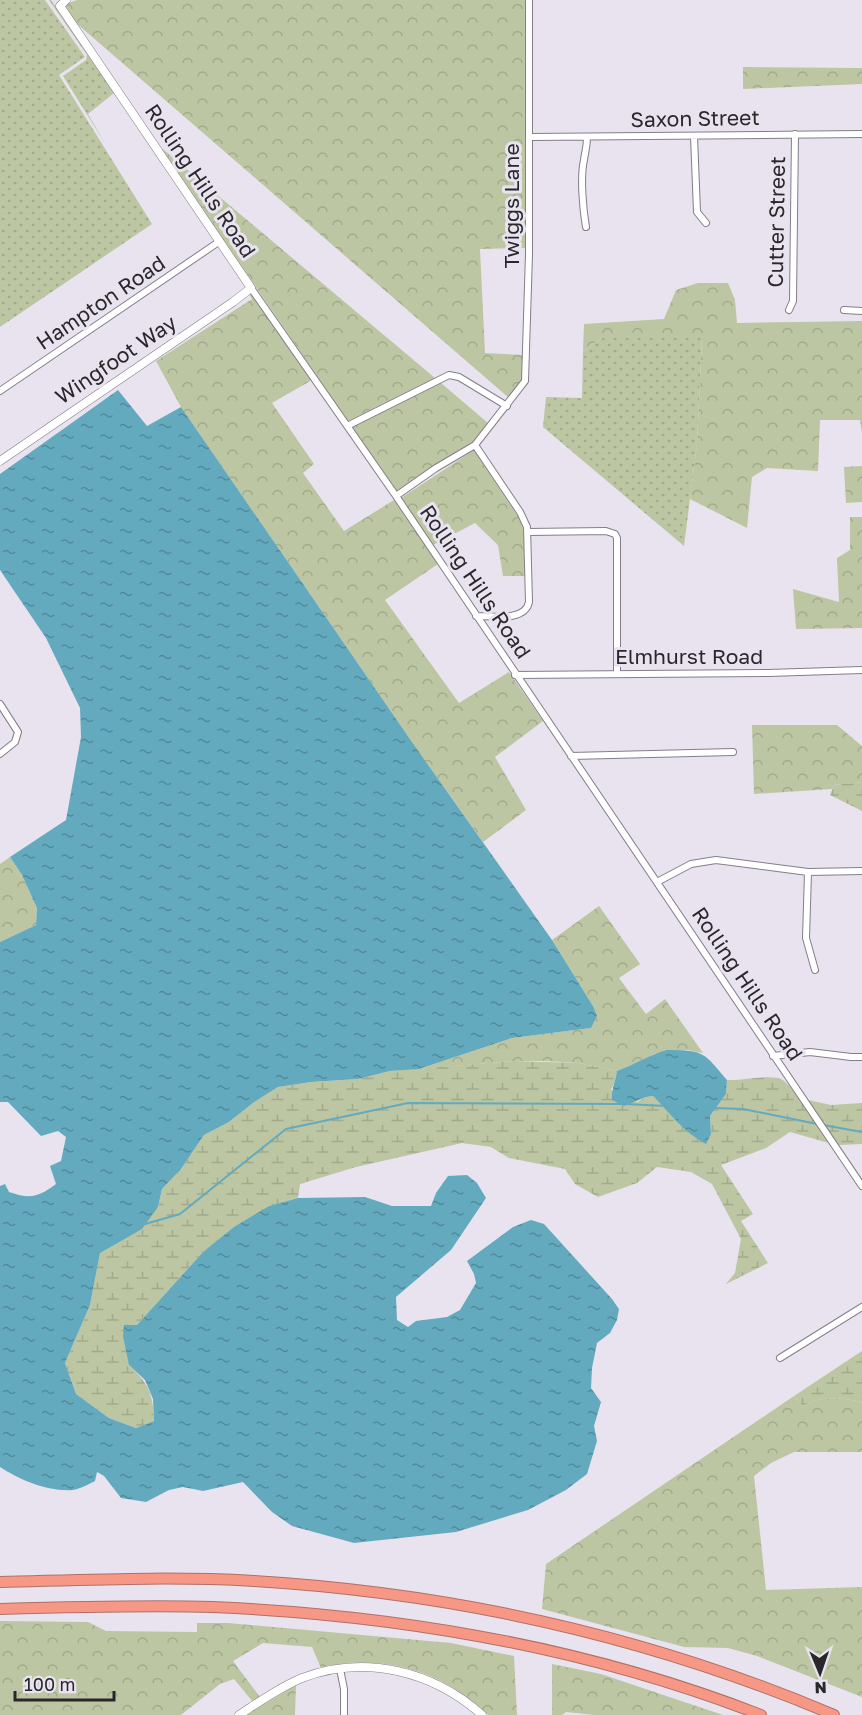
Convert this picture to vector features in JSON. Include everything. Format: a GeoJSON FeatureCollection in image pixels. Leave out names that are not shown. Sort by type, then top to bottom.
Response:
{"type":"FeatureCollection","features":[{"type":"Feature","properties":{"kind":"highway"},"geometry":{"type":"LineString","coordinates":[[0,1582],[165,1579],[251,1581],[426,1599],[530,1618],[642,1647],[725,1674],[834,1715]]}},
{"type":"Feature","properties":{"kind":"highway"},"geometry":{"type":"LineString","coordinates":[[0,1609],[212,1607],[373,1619],[486,1637],[584,1659],[679,1686],[761,1715]]}},
{"type":"Feature","properties":{"kind":"street","name":"Twiggs Lane"},"geometry":{"type":"LineString","coordinates":[[396,496],[475,445],[522,386],[526,375],[529,0]]}},
{"type":"Feature","properties":{"kind":"street","name":"Rolling Hills Road"},"geometry":{"type":"LineString","coordinates":[[60,2],[251,288],[396,496],[862,1186]]}},
{"type":"Feature","properties":{"kind":"street","name":"Cutter Street"},"geometry":{"type":"LineString","coordinates":[[789,310],[793,301],[795,134]]}},
{"type":"Feature","properties":{"kind":"street","name":"Saxon Street"},"geometry":{"type":"LineString","coordinates":[[529,137],[862,134]]}},
{"type":"Feature","properties":{"kind":"street"},"geometry":{"type":"LineString","coordinates":[[694,136],[698,212],[706,222]]}},
{"type":"Feature","properties":{"kind":"street"},"geometry":{"type":"LineString","coordinates":[[586,227],[583,212],[587,137]]}},
{"type":"Feature","properties":{"kind":"street","name":"Hampton Road"},"geometry":{"type":"LineString","coordinates":[[0,392],[220,242]]}},
{"type":"Feature","properties":{"kind":"street","name":"Wingfoot Way"},"geometry":{"type":"LineString","coordinates":[[0,460],[251,288]]}},
{"type":"Feature","properties":{"kind":"street"},"geometry":{"type":"LineString","coordinates":[[844,310],[862,311]]}},
{"type":"Feature","properties":{"kind":"street"},"geometry":{"type":"LineString","coordinates":[[347,426],[449,375],[459,377],[507,406]]}},
{"type":"Feature","properties":{"kind":"street"},"geometry":{"type":"LineString","coordinates":[[475,445],[520,512],[528,532],[529,602],[525,611],[518,615],[476,616]]}},
{"type":"Feature","properties":{"kind":"street"},"geometry":{"type":"LineString","coordinates":[[528,532],[606,531],[615,534],[618,538],[617,674]]}},
{"type":"Feature","properties":{"kind":"street","name":"Elmhurst Road"},"geometry":{"type":"LineString","coordinates":[[515,675],[862,670]]}},
{"type":"Feature","properties":{"kind":"street"},"geometry":{"type":"LineString","coordinates":[[0,704],[16,728],[16,740],[0,754]]}},
{"type":"Feature","properties":{"kind":"street"},"geometry":{"type":"LineString","coordinates":[[571,756],[733,752]]}},
{"type":"Feature","properties":{"kind":"street"},"geometry":{"type":"LineString","coordinates":[[657,882],[683,867],[706,861],[725,860],[808,872],[862,871]]}},
{"type":"Feature","properties":{"kind":"street"},"geometry":{"type":"LineString","coordinates":[[808,872],[806,938],[815,970]]}},
{"type":"Feature","properties":{"kind":"street"},"geometry":{"type":"LineString","coordinates":[[773,1056],[810,1052],[862,1057]]}},
{"type":"Feature","properties":{"kind":"street"},"geometry":{"type":"LineString","coordinates":[[780,1358],[862,1307]]}},
{"type":"Feature","properties":{"kind":"street"},"geometry":{"type":"LineString","coordinates":[[239,1715],[283,1687],[303,1678],[340,1669],[376,1667],[426,1679],[450,1690],[482,1715]]}},
{"type":"Feature","properties":{"kind":"street"},"geometry":{"type":"LineString","coordinates":[[340,1669],[344,1689],[344,1715]]}},
{"type":"Feature","properties":{"kind":"green space"},"geometry":{"type":"Polygon","coordinates":[[[0,0],[45,0],[85,57],[59,75],[152,224],[0,327],[0,0]]]}},
{"type":"Feature","properties":{"kind":"green space"},"geometry":{"type":"Polygon","coordinates":[[[49,0],[114,93],[88,114],[106,145],[63,76],[86,60],[87,55],[49,0]]]}},
{"type":"Feature","properties":{"kind":"green space"},"geometry":{"type":"Polygon","coordinates":[[[77,0],[525,0],[525,248],[480,249],[485,353],[523,355],[522,380],[509,398],[75,22],[64,6],[77,0]]]}},
{"type":"Feature","properties":{"kind":"green space"},"geometry":{"type":"Polygon","coordinates":[[[743,67],[862,68],[862,84],[743,89],[743,67]]]}},
{"type":"Feature","properties":{"kind":"green space"},"geometry":{"type":"Polygon","coordinates":[[[158,145],[435,378],[348,421],[158,145]]]}},
{"type":"Feature","properties":{"kind":"green space"},"geometry":{"type":"Polygon","coordinates":[[[698,283],[728,283],[735,300],[737,323],[862,321],[862,433],[860,420],[820,420],[818,471],[767,468],[752,477],[747,528],[690,499],[697,444],[702,338],[602,338],[583,351],[584,324],[664,319],[676,290],[698,283]]]}},
{"type":"Feature","properties":{"kind":"green space"},"geometry":{"type":"Polygon","coordinates":[[[250,293],[312,380],[272,403],[314,464],[303,473],[344,531],[394,500],[438,564],[385,600],[459,703],[509,672],[543,721],[495,757],[526,810],[483,842],[181,407],[156,361],[252,299],[250,293]]]}},
{"type":"Feature","properties":{"kind":"green space"},"geometry":{"type":"Polygon","coordinates":[[[602,338],[702,338],[697,444],[684,546],[543,427],[546,397],[582,398],[583,351],[602,338]]]}},
{"type":"Feature","properties":{"kind":"green space"},"geometry":{"type":"Polygon","coordinates":[[[441,383],[488,423],[473,442],[397,491],[352,427],[441,383]]]}},
{"type":"Feature","properties":{"kind":"green space"},"geometry":{"type":"Polygon","coordinates":[[[474,450],[521,521],[525,536],[525,576],[503,576],[498,545],[475,523],[433,545],[401,498],[474,450]]]}},
{"type":"Feature","properties":{"kind":"green space"},"geometry":{"type":"Polygon","coordinates":[[[862,466],[862,502],[846,503],[844,467],[862,466]]]}},
{"type":"Feature","properties":{"kind":"green space"},"geometry":{"type":"Polygon","coordinates":[[[850,517],[862,517],[862,628],[796,629],[793,589],[839,602],[837,558],[850,550],[850,517]]]}},
{"type":"Feature","properties":{"kind":"green space"},"geometry":{"type":"Polygon","coordinates":[[[752,725],[837,725],[862,746],[862,782],[834,785],[832,789],[754,794],[752,725]]]}},
{"type":"Feature","properties":{"kind":"green space"},"geometry":{"type":"Polygon","coordinates":[[[862,782],[862,811],[830,795],[834,785],[862,782]]]}},
{"type":"Feature","properties":{"kind":"green space"},"geometry":{"type":"Polygon","coordinates":[[[10,857],[22,875],[37,908],[36,925],[0,942],[0,864],[10,857]]]}},
{"type":"Feature","properties":{"kind":"green space"},"geometry":{"type":"Polygon","coordinates":[[[599,906],[640,964],[619,978],[646,1014],[665,999],[703,1053],[687,1050],[654,1054],[636,1065],[617,1071],[578,1063],[544,1061],[513,1061],[419,1069],[512,1038],[591,1028],[593,1006],[552,940],[599,906]]]}},
{"type":"Feature","properties":{"kind":"green space"},"geometry":{"type":"Polygon","coordinates":[[[513,1061],[578,1063],[617,1071],[617,1078],[611,1090],[637,1102],[653,1096],[665,1108],[711,1134],[710,1116],[726,1094],[727,1080],[778,1078],[791,1087],[829,1143],[790,1132],[766,1148],[721,1165],[753,1214],[741,1221],[768,1263],[726,1284],[735,1273],[741,1239],[712,1184],[691,1172],[657,1167],[637,1183],[598,1197],[575,1184],[565,1169],[509,1158],[491,1147],[462,1143],[356,1167],[300,1184],[298,1198],[269,1206],[203,1252],[137,1325],[129,1365],[149,1390],[154,1421],[136,1428],[109,1418],[76,1394],[65,1363],[90,1305],[100,1253],[158,1207],[162,1189],[181,1169],[204,1135],[229,1122],[278,1087],[358,1079],[390,1071],[513,1061]]]}},
{"type":"Feature","properties":{"kind":"green space"},"geometry":{"type":"Polygon","coordinates":[[[808,1100],[831,1105],[862,1103],[862,1144],[838,1145],[808,1100]]]}},
{"type":"Feature","properties":{"kind":"green space"},"geometry":{"type":"Polygon","coordinates":[[[862,1351],[862,1402],[824,1399],[803,1406],[794,1396],[862,1351]]]}},
{"type":"Feature","properties":{"kind":"green space"},"geometry":{"type":"Polygon","coordinates":[[[794,1396],[803,1406],[824,1399],[862,1402],[862,1452],[794,1452],[771,1463],[754,1476],[766,1590],[862,1587],[862,1697],[757,1656],[728,1648],[684,1647],[542,1609],[546,1564],[794,1396]]]}},
{"type":"Feature","properties":{"kind":"green space"},"geometry":{"type":"Polygon","coordinates":[[[0,1621],[88,1622],[106,1631],[197,1632],[197,1623],[228,1623],[451,1643],[514,1656],[517,1715],[489,1715],[452,1687],[405,1668],[388,1664],[354,1663],[321,1668],[312,1647],[263,1643],[233,1661],[260,1697],[253,1702],[234,1679],[220,1684],[181,1715],[0,1715],[0,1621]]]}},
{"type":"Feature","properties":{"kind":"green space"},"geometry":{"type":"Polygon","coordinates":[[[552,1664],[601,1674],[723,1715],[595,1715],[566,1712],[562,1715],[552,1715],[552,1664]]]}},
{"type":"Feature","properties":{"kind":"green space"},"geometry":{"type":"Polygon","coordinates":[[[296,1685],[295,1715],[246,1715],[296,1685]]]}},
{"type":"Feature","properties":{"kind":"water"},"geometry":{"type":"Polygon","coordinates":[[[118,390],[147,426],[181,407],[552,940],[597,1016],[591,1028],[512,1038],[419,1069],[390,1071],[358,1079],[278,1087],[229,1122],[204,1135],[181,1169],[162,1189],[158,1207],[142,1229],[100,1253],[90,1305],[65,1363],[76,1394],[109,1418],[136,1428],[154,1421],[153,1399],[145,1380],[129,1365],[123,1336],[124,1325],[137,1325],[203,1252],[234,1227],[269,1206],[298,1198],[365,1197],[392,1206],[431,1206],[436,1193],[448,1176],[467,1175],[477,1183],[486,1198],[451,1250],[396,1297],[397,1320],[408,1327],[416,1321],[447,1317],[460,1310],[476,1283],[467,1261],[513,1227],[531,1220],[544,1224],[619,1309],[617,1320],[610,1333],[597,1343],[592,1368],[591,1388],[601,1402],[594,1426],[597,1441],[587,1474],[566,1490],[528,1510],[456,1532],[354,1543],[292,1526],[272,1512],[243,1482],[203,1491],[183,1487],[169,1490],[146,1502],[121,1498],[104,1476],[97,1472],[95,1481],[76,1489],[64,1490],[35,1484],[0,1467],[0,1186],[5,1184],[9,1192],[33,1196],[56,1184],[50,1166],[61,1161],[66,1137],[58,1131],[41,1136],[8,1102],[0,1102],[0,942],[36,925],[37,908],[22,875],[10,857],[66,820],[81,737],[80,708],[46,638],[0,570],[0,474],[118,390]]]}},
{"type":"Feature","properties":{"kind":"water"},"geometry":{"type":"Polygon","coordinates":[[[667,1050],[697,1052],[703,1055],[727,1080],[726,1094],[710,1116],[711,1134],[706,1144],[684,1128],[653,1096],[624,1106],[612,1100],[617,1071],[667,1050]]]}},
{"type":"Feature","properties":{"kind":"waterway"},"geometry":{"type":"LineString","coordinates":[[145,1224],[180,1214],[286,1129],[408,1103],[621,1104]]}},
{"type":"Feature","properties":{"kind":"waterway"},"geometry":{"type":"LineString","coordinates":[[626,1104],[666,1106]]}},
{"type":"Feature","properties":{"kind":"waterway"},"geometry":{"type":"LineString","coordinates":[[713,1108],[743,1109],[817,1124]]}},
{"type":"Feature","properties":{"kind":"waterway"},"geometry":{"type":"LineString","coordinates":[[823,1125],[862,1132]]}}]}
